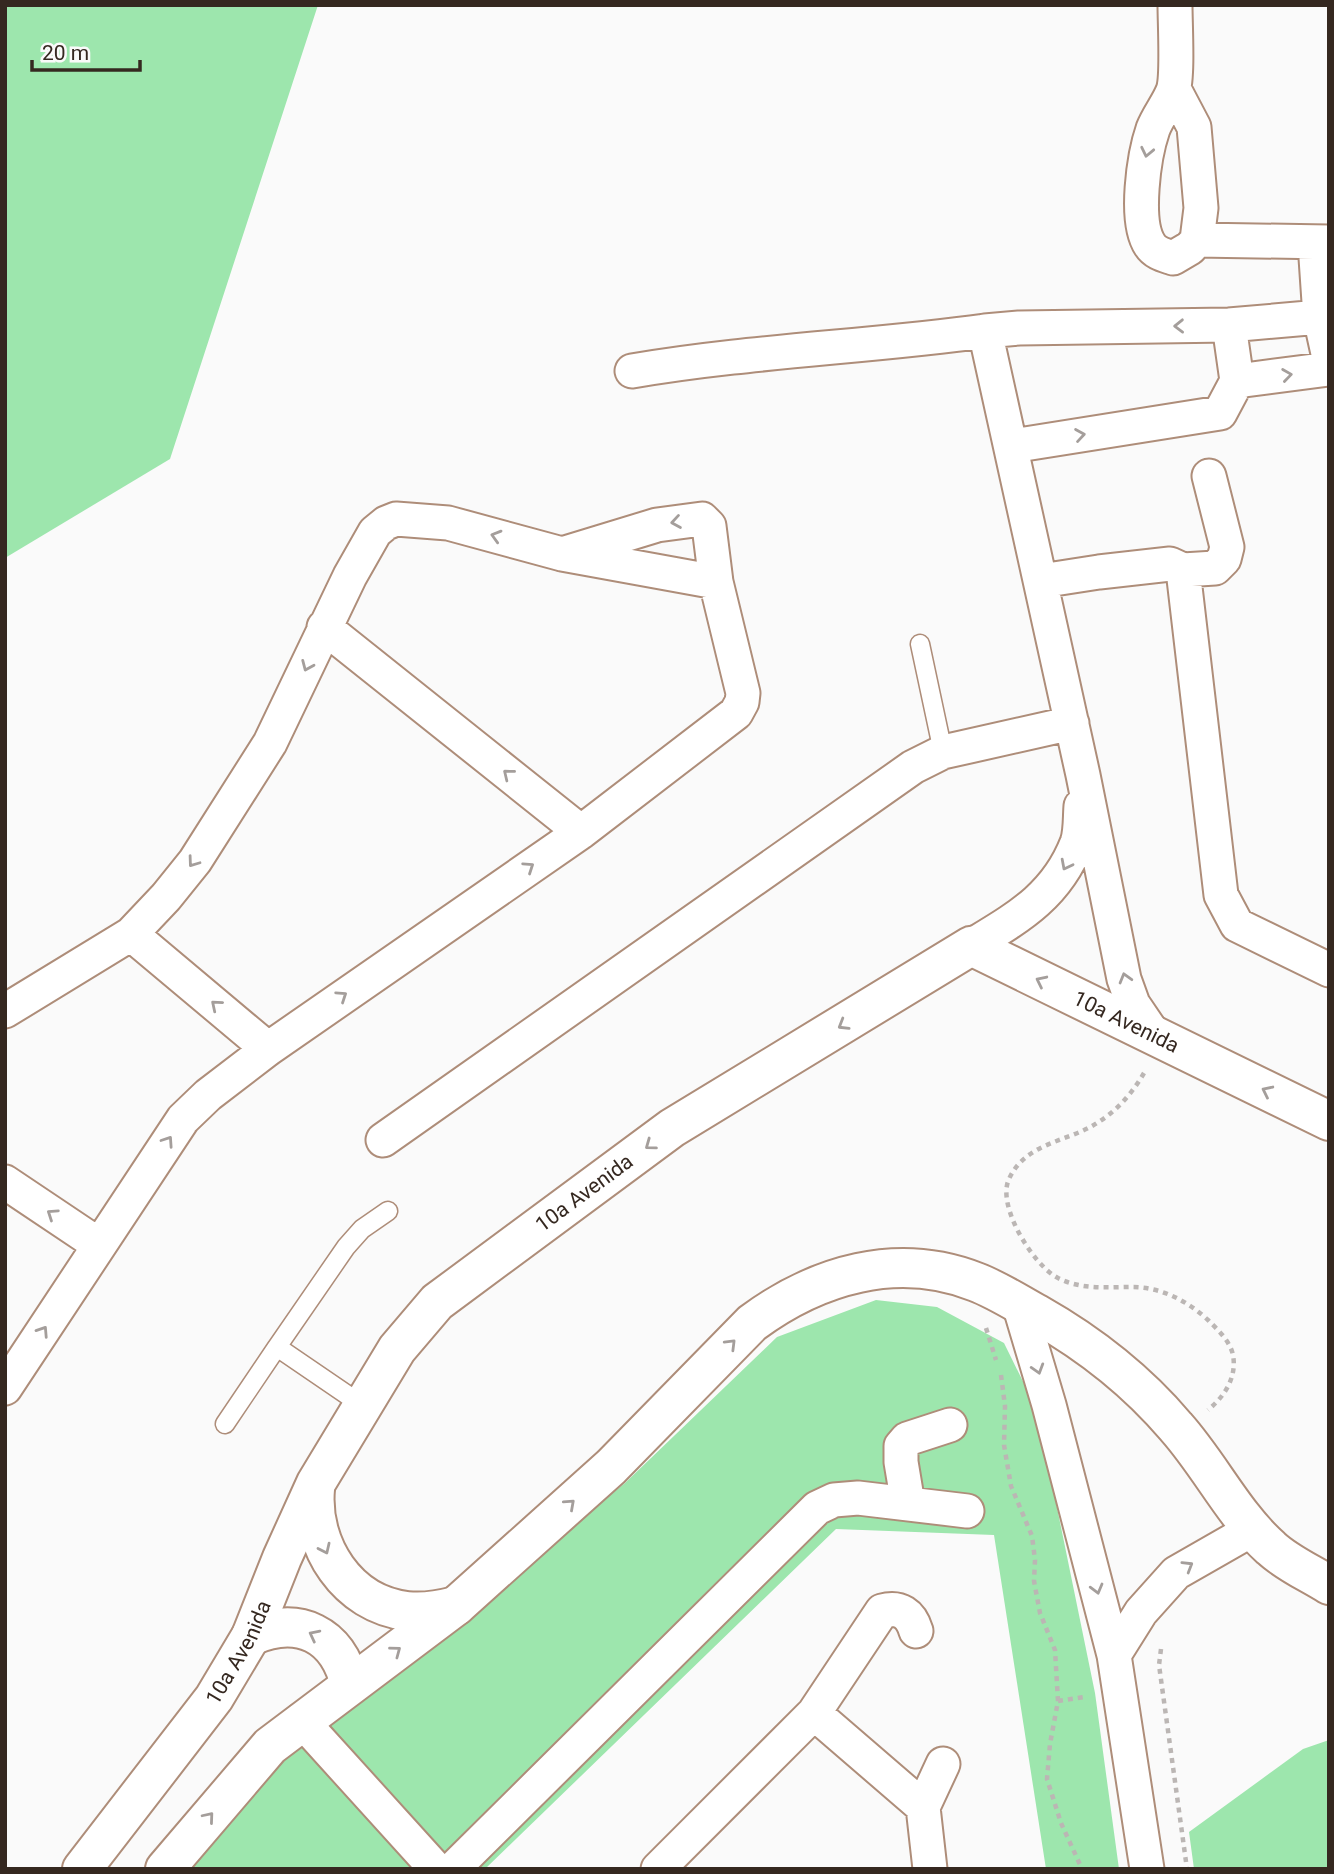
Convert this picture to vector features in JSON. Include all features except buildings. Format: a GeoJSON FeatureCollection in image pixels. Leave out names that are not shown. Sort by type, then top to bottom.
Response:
{"type":"FeatureCollection","features":[{"type":"Feature","properties":{"kind":"street"},"geometry":{"type":"LineString","coordinates":[[1174,89],[1159,115],[1147,149],[1142,203],[1144,229],[1149,244],[1158,253],[1172,258],[1190,248],[1197,240],[1202,208],[1194,127],[1174,89],[1175,5]]}},
{"type":"Feature","properties":{"kind":"street"},"geometry":{"type":"LineString","coordinates":[[1197,240],[1322,242],[1320,317],[1329,358]]}},
{"type":"Feature","properties":{"kind":"street"},"geometry":{"type":"LineString","coordinates":[[632,371],[699,360],[898,343],[1019,328],[1228,325],[1320,317]]}},
{"type":"Feature","properties":{"kind":"street"},"geometry":{"type":"LineString","coordinates":[[1012,446],[1220,413],[1237,382],[1228,325]]}},
{"type":"Feature","properties":{"kind":"street"},"geometry":{"type":"LineString","coordinates":[[985,331],[1072,723],[1124,979],[1133,1004],[1159,1040]]}},
{"type":"Feature","properties":{"kind":"street"},"geometry":{"type":"LineString","coordinates":[[1237,382],[1329,369]]}},
{"type":"Feature","properties":{"kind":"street"},"geometry":{"type":"LineString","coordinates":[[1041,581],[1170,564],[1183,570],[1216,568],[1224,559],[1227,547],[1209,476]]}},
{"type":"Feature","properties":{"kind":"street"},"geometry":{"type":"LineString","coordinates":[[5,1011],[131,934],[166,897],[195,860],[270,743],[350,576],[375,533],[386,523],[396,519],[448,523],[562,554],[716,582]]}},
{"type":"Feature","properties":{"kind":"street"},"geometry":{"type":"LineString","coordinates":[[5,1388],[183,1119],[208,1095],[268,1049],[581,832],[736,713],[743,693],[716,582],[709,526],[702,519],[657,525],[562,554]]}},
{"type":"Feature","properties":{"kind":"street"},"geometry":{"type":"LineString","coordinates":[[1183,570],[1222,895],[1237,925],[1329,970]]}},
{"type":"Feature","properties":{"kind":"street"},"geometry":{"type":"LineString","coordinates":[[324,627],[581,832]]}},
{"type":"Feature","properties":{"kind":"street"},"geometry":{"type":"LineString","coordinates":[[383,1140],[913,767],[943,752],[1072,723]]}},
{"type":"Feature","properties":{"kind":"street"},"geometry":{"type":"LineString","coordinates":[[971,947],[1026,912],[1058,879],[1078,841],[1083,775]]}},
{"type":"Feature","properties":{"kind":"street"},"geometry":{"type":"LineString","coordinates":[[131,934],[268,1049]]}},
{"type":"Feature","properties":{"kind":"street","name":"10a Avenida"},"geometry":{"type":"LineString","coordinates":[[82,1869],[214,1698],[251,1636],[316,1483],[397,1349],[437,1302],[672,1128],[971,947],[1329,1121]]}},
{"type":"Feature","properties":{"kind":"street"},"geometry":{"type":"LineString","coordinates":[[5,1182],[99,1245]]}},
{"type":"Feature","properties":{"kind":"street"},"geometry":{"type":"LineString","coordinates":[[165,1869],[270,1745],[456,1606],[611,1467],[752,1323],[805,1289],[834,1278],[864,1271],[921,1269],[949,1274],[977,1282],[1066,1331],[1110,1362],[1177,1428],[1253,1530],[1272,1549],[1329,1585]]}},
{"type":"Feature","properties":{"kind":"street"},"geometry":{"type":"LineString","coordinates":[[1019,1304],[1049,1405],[1114,1656],[1147,1869]]}},
{"type":"Feature","properties":{"kind":"street"},"geometry":{"type":"LineString","coordinates":[[908,1504],[901,1446],[907,1439],[950,1425]]}},
{"type":"Feature","properties":{"kind":"street"},"geometry":{"type":"LineString","coordinates":[[316,1483],[313,1508],[317,1533],[341,1576],[360,1593],[407,1611],[432,1611],[456,1606]]}},
{"type":"Feature","properties":{"kind":"street"},"geometry":{"type":"LineString","coordinates":[[453,1869],[817,1508],[834,1500],[858,1498],[967,1511]]}},
{"type":"Feature","properties":{"kind":"street"},"geometry":{"type":"LineString","coordinates":[[1114,1656],[1141,1612],[1176,1573],[1253,1530]]}},
{"type":"Feature","properties":{"kind":"street"},"geometry":{"type":"LineString","coordinates":[[658,1869],[814,1713],[882,1611],[890,1609],[906,1613],[913,1621],[916,1631]]}},
{"type":"Feature","properties":{"kind":"street"},"geometry":{"type":"LineString","coordinates":[[251,1636],[267,1629],[283,1627],[314,1633],[328,1642],[339,1655],[350,1685]]}},
{"type":"Feature","properties":{"kind":"street"},"geometry":{"type":"LineString","coordinates":[[814,1713],[923,1807]]}},
{"type":"Feature","properties":{"kind":"street"},"geometry":{"type":"LineString","coordinates":[[301,1720],[436,1869]]}},
{"type":"Feature","properties":{"kind":"street"},"geometry":{"type":"LineString","coordinates":[[930,1869],[923,1807],[943,1763]]}},
{"type":"Feature","properties":{"kind":"lane"},"geometry":{"type":"LineString","coordinates":[[920,644],[943,752]]}},
{"type":"Feature","properties":{"kind":"lane"},"geometry":{"type":"LineString","coordinates":[[225,1424],[346,1247],[362,1229],[388,1211]]}},
{"type":"Feature","properties":{"kind":"lane"},"geometry":{"type":"LineString","coordinates":[[277,1346],[362,1405]]}},
{"type":"Feature","properties":{"kind":"path"},"geometry":{"type":"LineString","coordinates":[[1159,1040],[1135,1088],[1119,1105],[1097,1124],[1039,1148],[1021,1161],[1008,1181],[1008,1207],[1018,1232],[1034,1255],[1057,1278],[1082,1286],[1136,1287],[1173,1296],[1199,1311],[1219,1330],[1232,1348],[1235,1365],[1231,1384],[1211,1408],[1177,1428]]}},
{"type":"Feature","properties":{"kind":"path"},"geometry":{"type":"LineString","coordinates":[[977,1282],[990,1344],[997,1362]]}},
{"type":"Feature","properties":{"kind":"path"},"geometry":{"type":"LineString","coordinates":[[1001,1372],[1005,1406],[1004,1445],[1011,1486],[1032,1536],[1034,1581],[1040,1614],[1055,1650],[1058,1701],[1047,1779],[1061,1823],[1082,1869]]}},
{"type":"Feature","properties":{"kind":"path"},"geometry":{"type":"LineString","coordinates":[[1164,1640],[1159,1665],[1187,1869]]}},
{"type":"Feature","properties":{"kind":"green space"},"geometry":{"type":"Polygon","coordinates":[[[5,5],[318,5],[170,459],[5,558],[5,5]]]}},
{"type":"Feature","properties":{"kind":"green space"},"geometry":{"type":"Polygon","coordinates":[[[876,1300],[937,1307],[1004,1343],[1037,1410],[1095,1693],[1119,1869],[1046,1869],[994,1535],[836,1529],[485,1869],[189,1869],[260,1779],[335,1721],[625,1483],[777,1337],[876,1300]]]}},
{"type":"Feature","properties":{"kind":"green space"},"geometry":{"type":"Polygon","coordinates":[[[1329,1740],[1329,1869],[1194,1869],[1189,1832],[1303,1749],[1329,1740]]]}}]}
